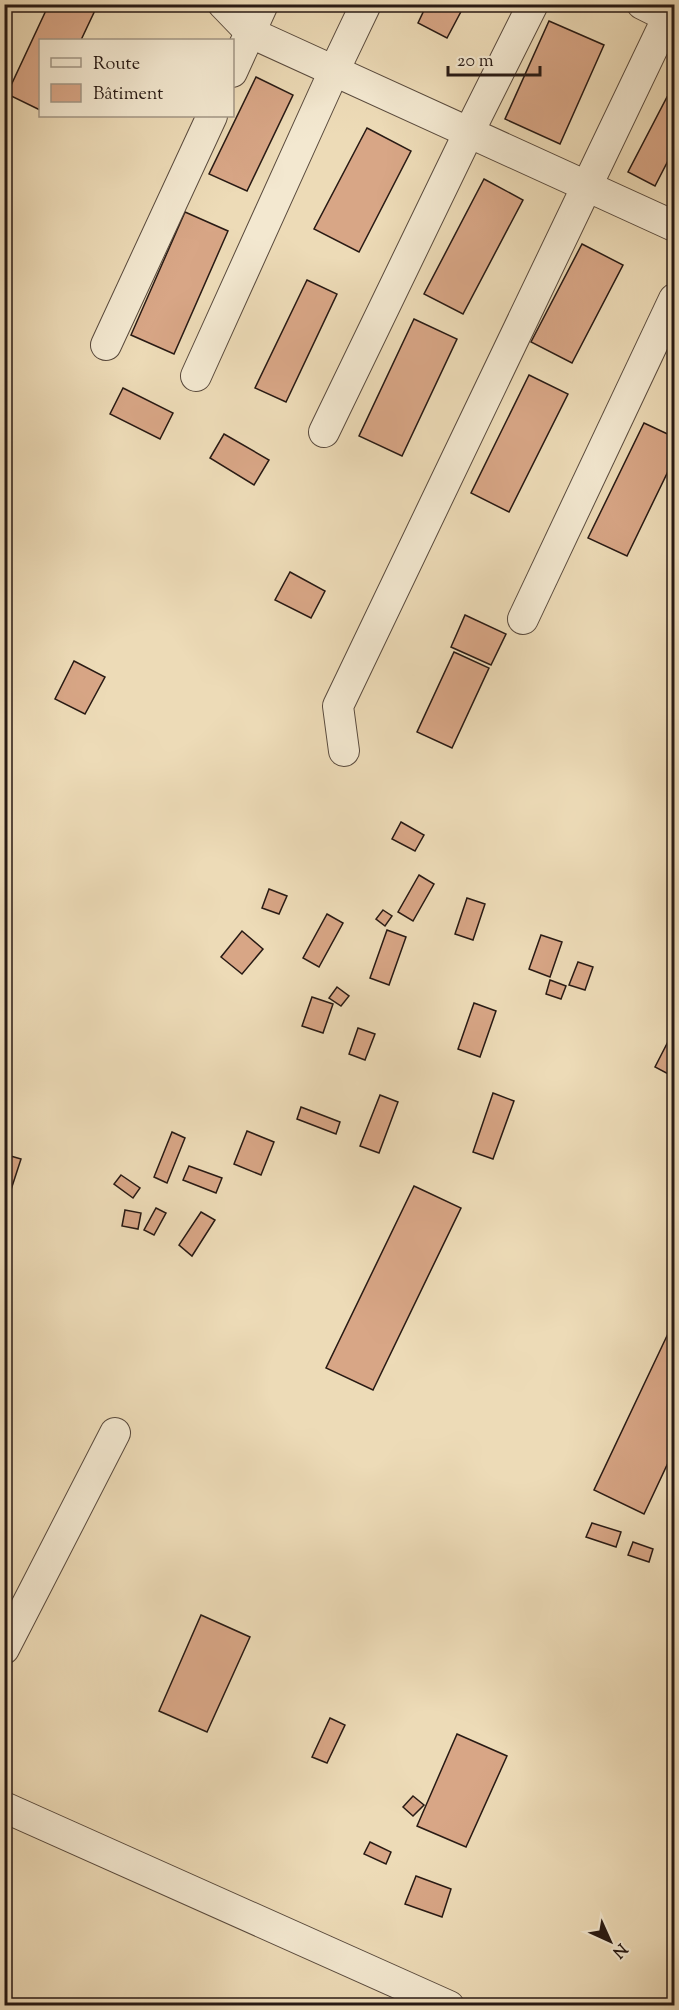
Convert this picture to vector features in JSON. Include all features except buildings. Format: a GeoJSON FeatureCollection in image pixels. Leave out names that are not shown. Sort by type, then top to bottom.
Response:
{"type":"FeatureCollection","features":[{"type":"Feature","properties":{"kind":"street"},"geometry":{"type":"LineString","coordinates":[[224,4],[251,33],[675,226]]}},
{"type":"Feature","properties":{"kind":"street"},"geometry":{"type":"LineString","coordinates":[[234,68],[263,4]]}},
{"type":"Feature","properties":{"kind":"street"},"geometry":{"type":"LineString","coordinates":[[196,376],[366,4]]}},
{"type":"Feature","properties":{"kind":"street"},"geometry":{"type":"LineString","coordinates":[[324,432],[469,132],[534,4]]}},
{"type":"Feature","properties":{"kind":"street"},"geometry":{"type":"LineString","coordinates":[[344,751],[338,706],[587,186],[661,9]]}},
{"type":"Feature","properties":{"kind":"street"},"geometry":{"type":"LineString","coordinates":[[106,345],[212,117]]}},
{"type":"Feature","properties":{"kind":"street"},"geometry":{"type":"LineString","coordinates":[[523,619],[675,299]]}},
{"type":"Feature","properties":{"kind":"street"},"geometry":{"type":"LineString","coordinates":[[4,1649],[115,1433]]}},
{"type":"Feature","properties":{"kind":"street"},"geometry":{"type":"LineString","coordinates":[[4,1807],[449,2006]]}}]}
